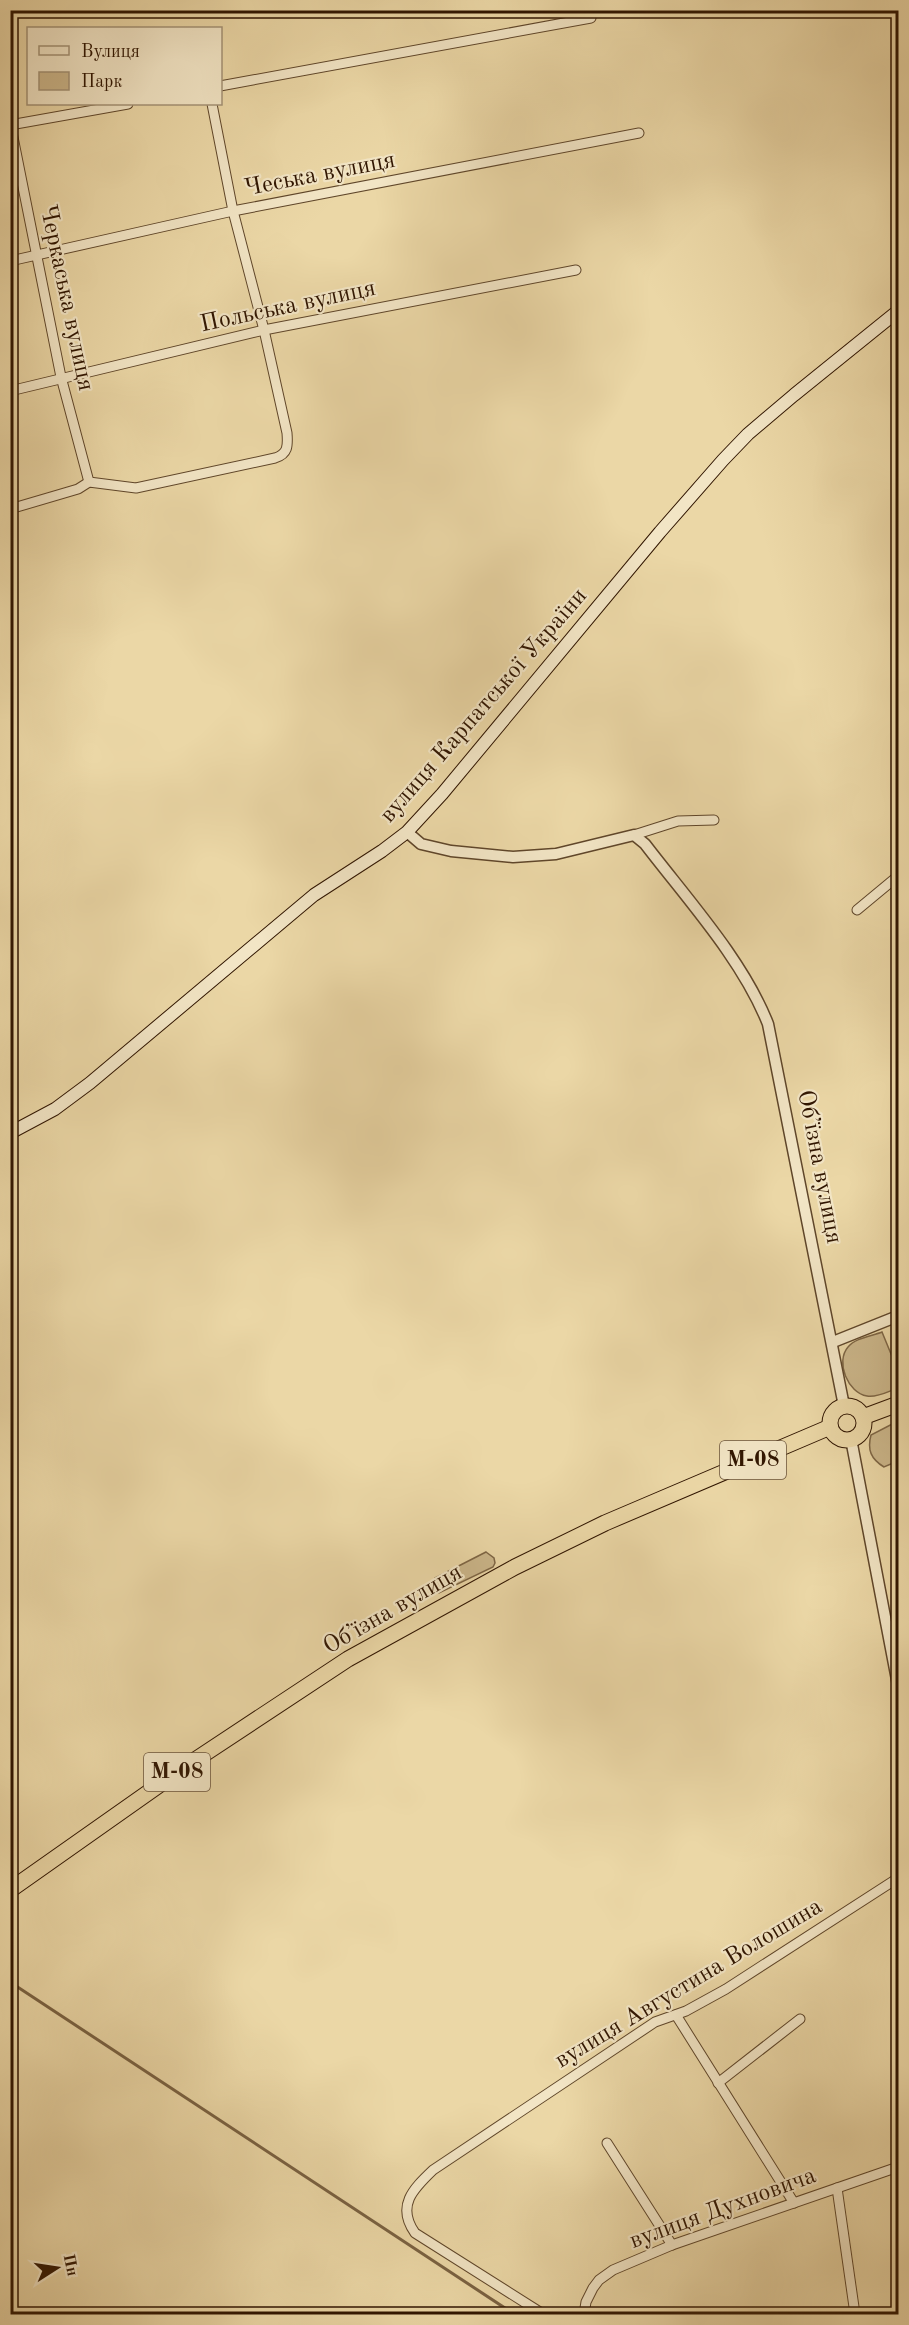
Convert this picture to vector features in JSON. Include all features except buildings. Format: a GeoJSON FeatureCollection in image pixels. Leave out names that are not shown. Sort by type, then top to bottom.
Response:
{"type":"FeatureCollection","features":[{"type":"Feature","properties":{"kind":"highway"},"geometry":{"type":"LineString","coordinates":[[862,1417],[898,1404]]}},
{"type":"Feature","properties":{"kind":"highway"},"geometry":{"type":"LineString","coordinates":[[844,1406],[855,1408],[862,1417],[863,1428],[851,1439],[846,1440],[836,1436],[830,1426],[831,1416],[844,1406]]}},
{"type":"Feature","properties":{"kind":"highway","name":"Обʼїзна вулиця"},"geometry":{"type":"LineString","coordinates":[[10,1890],[186,1766],[348,1659],[507,1571],[605,1523],[830,1426]]}},
{"type":"Feature","properties":{"kind":"main road","name":"вулиця Карпатської України"},"geometry":{"type":"LineString","coordinates":[[10,1133],[55,1109],[90,1083],[314,895],[382,851],[416,823],[723,460],[771,415],[898,311]]}},
{"type":"Feature","properties":{"kind":"street"},"geometry":{"type":"LineString","coordinates":[[222,86],[591,18]]}},
{"type":"Feature","properties":{"kind":"street"},"geometry":{"type":"LineString","coordinates":[[11,124],[122,105]]}},
{"type":"Feature","properties":{"kind":"street"},"geometry":{"type":"LineString","coordinates":[[10,509],[78,489],[89,482],[136,488],[283,455],[287,450],[287,433],[264,330],[233,211],[212,105]]}},
{"type":"Feature","properties":{"kind":"street","name":"Черкаська вулиця"},"geometry":{"type":"LineString","coordinates":[[11,124],[61,377],[89,482]]}},
{"type":"Feature","properties":{"kind":"street","name":"Чеська вулиця"},"geometry":{"type":"LineString","coordinates":[[10,261],[233,211],[639,133]]}},
{"type":"Feature","properties":{"kind":"street","name":"Польська вулиця"},"geometry":{"type":"LineString","coordinates":[[10,391],[264,330],[576,270]]}},
{"type":"Feature","properties":{"kind":"street"},"geometry":{"type":"LineString","coordinates":[[406,832],[421,844],[451,851],[513,857],[556,854],[678,821],[714,820]]}},
{"type":"Feature","properties":{"kind":"street","name":"Обʼїзна вулиця"},"geometry":{"type":"LineString","coordinates":[[634,834],[645,844],[724,948],[759,1001],[773,1045],[844,1406]]}},
{"type":"Feature","properties":{"kind":"street"},"geometry":{"type":"LineString","coordinates":[[857,910],[898,876]]}},
{"type":"Feature","properties":{"kind":"street"},"geometry":{"type":"LineString","coordinates":[[833,1342],[898,1316]]}},
{"type":"Feature","properties":{"kind":"street"},"geometry":{"type":"LineString","coordinates":[[851,1439],[898,1685]]}},
{"type":"Feature","properties":{"kind":"street","name":"вулиця Августина Волошина"},"geometry":{"type":"LineString","coordinates":[[543,2314],[416,2232],[409,2224],[406,2209],[416,2186],[433,2170],[655,2022],[676,2015],[726,1989],[898,1878]]}},
{"type":"Feature","properties":{"kind":"street"},"geometry":{"type":"LineString","coordinates":[[676,2015],[794,2203]]}},
{"type":"Feature","properties":{"kind":"street"},"geometry":{"type":"LineString","coordinates":[[718,2083],[800,2019]]}},
{"type":"Feature","properties":{"kind":"street"},"geometry":{"type":"LineString","coordinates":[[607,2143],[672,2245]]}},
{"type":"Feature","properties":{"kind":"street","name":"вулиця Духновича"},"geometry":{"type":"LineString","coordinates":[[584,2314],[586,2302],[593,2288],[606,2274],[672,2245],[898,2167]]}},
{"type":"Feature","properties":{"kind":"street"},"geometry":{"type":"LineString","coordinates":[[837,2188],[855,2314]]}},
{"type":"Feature","properties":{"kind":"green space"},"geometry":{"type":"Polygon","coordinates":[[[882,1332],[898,1371],[898,1388],[879,1395],[860,1394],[849,1383],[846,1376],[843,1368],[844,1353],[855,1341],[882,1332]]]}},
{"type":"Feature","properties":{"kind":"green space"},"geometry":{"type":"Polygon","coordinates":[[[898,1421],[898,1461],[884,1467],[871,1454],[871,1435],[898,1421]]]}},
{"type":"Feature","properties":{"kind":"green space"},"geometry":{"type":"Polygon","coordinates":[[[486,1552],[494,1558],[493,1567],[439,1593],[435,1590],[435,1578],[486,1552]]]}},
{"type":"Feature","properties":{"kind":"waterway"},"geometry":{"type":"LineString","coordinates":[[10,1982],[514,2314]]}}]}
